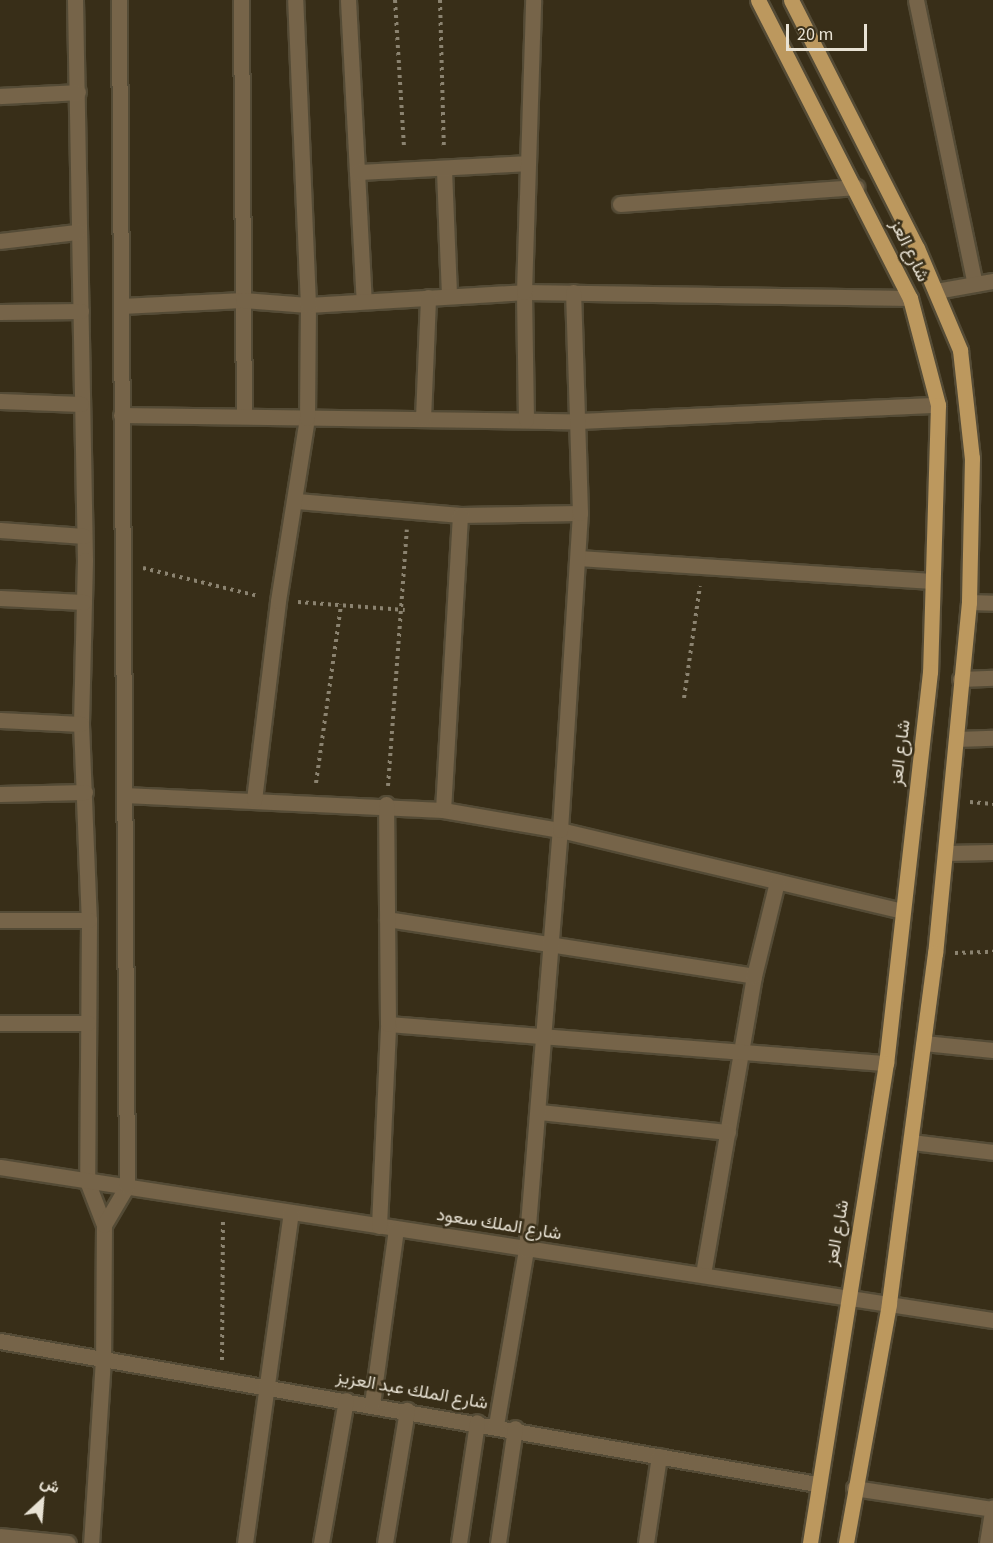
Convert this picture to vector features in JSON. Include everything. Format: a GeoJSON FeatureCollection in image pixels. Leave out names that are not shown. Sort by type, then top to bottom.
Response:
{"type":"FeatureCollection","features":[{"type":"Feature","properties":{"kind":"main road","name":"شارع العز"},"geometry":{"type":"LineString","coordinates":[[758,0],[856,187],[910,298],[938,405],[930,672],[886,1063],[817,1484],[810,1543]]}},
{"type":"Feature","properties":{"kind":"main road","name":"شارع العز"},"geometry":{"type":"LineString","coordinates":[[790,0],[936,291],[960,350],[968,397],[969,602],[960,679],[946,853],[912,1142],[889,1304],[854,1488],[846,1543]]}},
{"type":"Feature","properties":{"kind":"street"},"geometry":{"type":"LineString","coordinates":[[75,0],[78,92],[77,232],[81,311],[84,536],[81,724],[89,920],[87,1181],[104,1225],[103,1359],[91,1543]]}},
{"type":"Feature","properties":{"kind":"street"},"geometry":{"type":"LineString","coordinates":[[104,1225],[127,1186],[119,0]]}},
{"type":"Feature","properties":{"kind":"street"},"geometry":{"type":"LineString","coordinates":[[241,0],[244,414]]}},
{"type":"Feature","properties":{"kind":"street"},"geometry":{"type":"LineString","coordinates":[[254,800],[278,601],[297,501],[307,418],[308,305],[295,0]]}},
{"type":"Feature","properties":{"kind":"street"},"geometry":{"type":"LineString","coordinates":[[348,0],[364,301]]}},
{"type":"Feature","properties":{"kind":"street"},"geometry":{"type":"LineString","coordinates":[[526,420],[524,291],[533,0]]}},
{"type":"Feature","properties":{"kind":"street"},"geometry":{"type":"LineString","coordinates":[[916,0],[975,284]]}},
{"type":"Feature","properties":{"kind":"street"},"geometry":{"type":"LineString","coordinates":[[0,96],[78,92]]}},
{"type":"Feature","properties":{"kind":"street"},"geometry":{"type":"LineString","coordinates":[[357,172],[405,169],[444,170],[527,163]]}},
{"type":"Feature","properties":{"kind":"street"},"geometry":{"type":"LineString","coordinates":[[444,170],[449,295]]}},
{"type":"Feature","properties":{"kind":"street"},"geometry":{"type":"LineString","coordinates":[[620,204],[856,187]]}},
{"type":"Feature","properties":{"kind":"street"},"geometry":{"type":"LineString","coordinates":[[0,241],[77,232]]}},
{"type":"Feature","properties":{"kind":"street"},"geometry":{"type":"LineString","coordinates":[[936,291],[993,281]]}},
{"type":"Feature","properties":{"kind":"street"},"geometry":{"type":"LineString","coordinates":[[121,306],[243,300],[308,305],[524,291],[910,298]]}},
{"type":"Feature","properties":{"kind":"street"},"geometry":{"type":"LineString","coordinates":[[496,1425],[526,1250],[540,1112],[550,944],[560,830],[580,513],[579,422],[573,292]]}},
{"type":"Feature","properties":{"kind":"street"},"geometry":{"type":"LineString","coordinates":[[423,418],[428,297]]}},
{"type":"Feature","properties":{"kind":"street"},"geometry":{"type":"LineString","coordinates":[[0,312],[81,311]]}},
{"type":"Feature","properties":{"kind":"street"},"geometry":{"type":"LineString","coordinates":[[0,401],[81,404]]}},
{"type":"Feature","properties":{"kind":"street"},"geometry":{"type":"LineString","coordinates":[[121,415],[244,414],[307,418],[579,422],[938,405]]}},
{"type":"Feature","properties":{"kind":"street"},"geometry":{"type":"LineString","coordinates":[[297,501],[460,516],[580,513]]}},
{"type":"Feature","properties":{"kind":"street"},"geometry":{"type":"LineString","coordinates":[[443,810],[460,516]]}},
{"type":"Feature","properties":{"kind":"street"},"geometry":{"type":"LineString","coordinates":[[0,530],[84,536]]}},
{"type":"Feature","properties":{"kind":"street"},"geometry":{"type":"LineString","coordinates":[[578,558],[932,581]]}},
{"type":"Feature","properties":{"kind":"street"},"geometry":{"type":"LineString","coordinates":[[0,598],[84,602]]}},
{"type":"Feature","properties":{"kind":"street"},"geometry":{"type":"LineString","coordinates":[[969,602],[993,603]]}},
{"type":"Feature","properties":{"kind":"street"},"geometry":{"type":"LineString","coordinates":[[960,679],[993,678]]}},
{"type":"Feature","properties":{"kind":"street"},"geometry":{"type":"LineString","coordinates":[[0,720],[81,724]]}},
{"type":"Feature","properties":{"kind":"street"},"geometry":{"type":"LineString","coordinates":[[956,739],[993,738]]}},
{"type":"Feature","properties":{"kind":"street"},"geometry":{"type":"LineString","coordinates":[[0,794],[85,792]]}},
{"type":"Feature","properties":{"kind":"street"},"geometry":{"type":"LineString","coordinates":[[124,795],[387,804],[443,810],[560,830],[902,911]]}},
{"type":"Feature","properties":{"kind":"street"},"geometry":{"type":"LineString","coordinates":[[380,1226],[388,1024],[387,804]]}},
{"type":"Feature","properties":{"kind":"street"},"geometry":{"type":"LineString","coordinates":[[946,853],[993,852]]}},
{"type":"Feature","properties":{"kind":"street"},"geometry":{"type":"LineString","coordinates":[[703,1275],[754,976],[777,882]]}},
{"type":"Feature","properties":{"kind":"street"},"geometry":{"type":"LineString","coordinates":[[387,919],[754,976]]}},
{"type":"Feature","properties":{"kind":"street"},"geometry":{"type":"LineString","coordinates":[[0,920],[89,920]]}},
{"type":"Feature","properties":{"kind":"street"},"geometry":{"type":"LineString","coordinates":[[0,1023],[88,1023]]}},
{"type":"Feature","properties":{"kind":"street"},"geometry":{"type":"LineString","coordinates":[[388,1024],[544,1033],[742,1054],[886,1063]]}},
{"type":"Feature","properties":{"kind":"street"},"geometry":{"type":"LineString","coordinates":[[924,1042],[993,1050]]}},
{"type":"Feature","properties":{"kind":"street"},"geometry":{"type":"LineString","coordinates":[[540,1112],[728,1132]]}},
{"type":"Feature","properties":{"kind":"street"},"geometry":{"type":"LineString","coordinates":[[912,1142],[993,1152]]}},
{"type":"Feature","properties":{"kind":"street","name":"شارع الملك سعود"},"geometry":{"type":"LineString","coordinates":[[0,1167],[526,1250],[993,1320]]}},
{"type":"Feature","properties":{"kind":"street"},"geometry":{"type":"LineString","coordinates":[[245,1543],[270,1386],[291,1212]]}},
{"type":"Feature","properties":{"kind":"street"},"geometry":{"type":"LineString","coordinates":[[372,1404],[396,1229]]}},
{"type":"Feature","properties":{"kind":"street","name":"شارع الملك عبد العزيز"},"geometry":{"type":"LineString","coordinates":[[0,1341],[515,1428],[817,1484]]}},
{"type":"Feature","properties":{"kind":"street"},"geometry":{"type":"LineString","coordinates":[[321,1543],[346,1400]]}},
{"type":"Feature","properties":{"kind":"street"},"geometry":{"type":"LineString","coordinates":[[385,1543],[407,1410]]}},
{"type":"Feature","properties":{"kind":"street"},"geometry":{"type":"LineString","coordinates":[[459,1543],[477,1422]]}},
{"type":"Feature","properties":{"kind":"street"},"geometry":{"type":"LineString","coordinates":[[498,1543],[515,1428]]}},
{"type":"Feature","properties":{"kind":"street"},"geometry":{"type":"LineString","coordinates":[[646,1543],[659,1456]]}},
{"type":"Feature","properties":{"kind":"street"},"geometry":{"type":"LineString","coordinates":[[854,1488],[993,1508],[987,1543]]}},
{"type":"Feature","properties":{"kind":"street"},"geometry":{"type":"LineString","coordinates":[[0,1536],[68,1543]]}},
{"type":"Feature","properties":{"kind":"path"},"geometry":{"type":"LineString","coordinates":[[395,0],[405,169]]}},
{"type":"Feature","properties":{"kind":"path"},"geometry":{"type":"LineString","coordinates":[[440,0],[444,170]]}},
{"type":"Feature","properties":{"kind":"path"},"geometry":{"type":"LineString","coordinates":[[387,804],[405,610],[408,512]]}},
{"type":"Feature","properties":{"kind":"path"},"geometry":{"type":"LineString","coordinates":[[122,563],[278,601],[405,610]]}},
{"type":"Feature","properties":{"kind":"path"},"geometry":{"type":"LineString","coordinates":[[684,698],[703,565]]}},
{"type":"Feature","properties":{"kind":"path"},"geometry":{"type":"LineString","coordinates":[[314,801],[341,605]]}},
{"type":"Feature","properties":{"kind":"path"},"geometry":{"type":"LineString","coordinates":[[935,953],[993,952]]}},
{"type":"Feature","properties":{"kind":"path"},"geometry":{"type":"LineString","coordinates":[[222,1378],[223,1202]]}}]}
